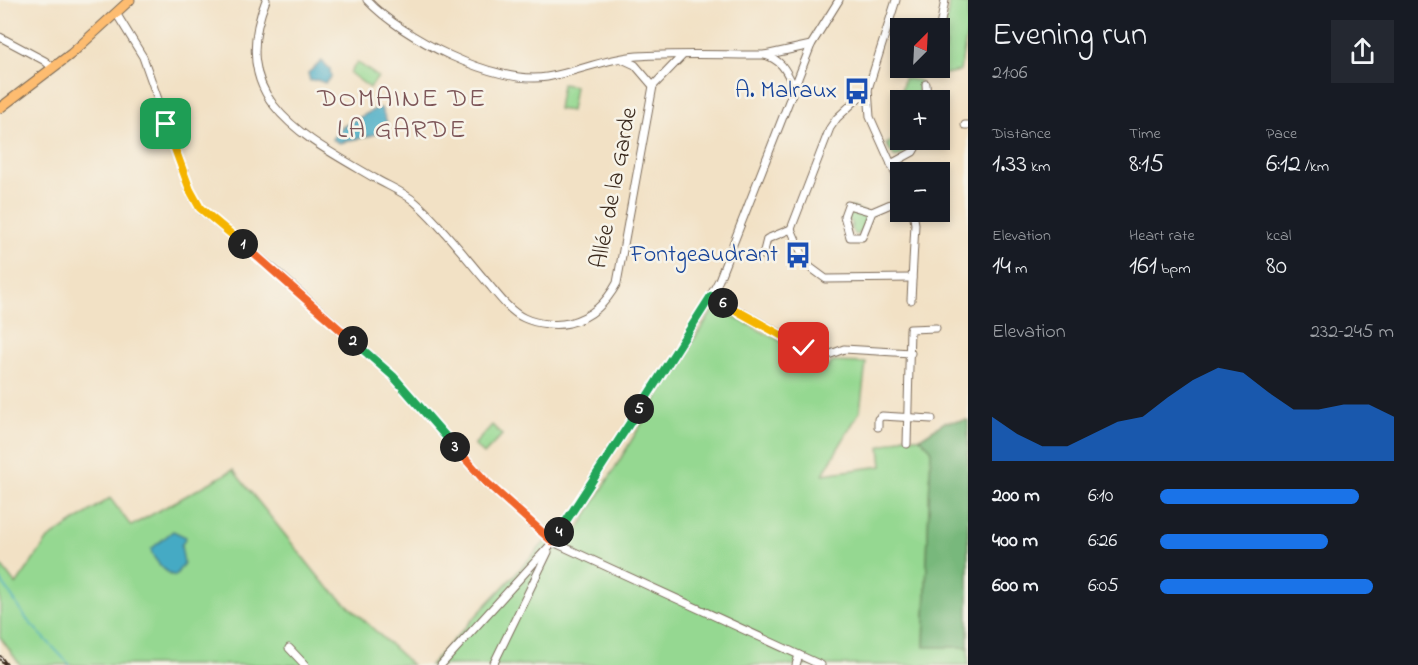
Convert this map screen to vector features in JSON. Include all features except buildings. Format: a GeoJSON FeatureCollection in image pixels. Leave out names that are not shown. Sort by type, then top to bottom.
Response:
{"type":"FeatureCollection","features":[{"type":"Feature","properties":{"kind":"main road"},"geometry":{"type":"LineString","coordinates":[[0,108],[53,68],[130,0]]}},
{"type":"Feature","properties":{"kind":"street","name":"Allée de la Garde"},"geometry":{"type":"LineString","coordinates":[[266,0],[256,32],[255,55],[266,94],[284,119],[310,141],[415,201],[504,302],[524,318],[549,324],[562,324],[585,317],[609,297],[617,283],[654,86],[682,56]]}},
{"type":"Feature","properties":{"kind":"street"},"geometry":{"type":"LineString","coordinates":[[367,0],[385,18],[405,31],[473,66],[501,75],[546,78],[622,59],[765,55],[812,45]]}},
{"type":"Feature","properties":{"kind":"street"},"geometry":{"type":"LineString","coordinates":[[441,665],[527,574],[553,542],[711,296],[812,45],[839,0]]}},
{"type":"Feature","properties":{"kind":"street"},"geometry":{"type":"LineString","coordinates":[[890,162],[870,117],[868,89],[896,0]]}},
{"type":"Feature","properties":{"kind":"street"},"geometry":{"type":"LineString","coordinates":[[942,18],[945,0]]}},
{"type":"Feature","properties":{"kind":"street"},"geometry":{"type":"LineString","coordinates":[[116,13],[132,35],[143,57],[190,190],[200,208],[277,272],[393,376],[486,482],[553,542],[821,665]]}},
{"type":"Feature","properties":{"kind":"street"},"geometry":{"type":"LineString","coordinates":[[0,37],[45,61],[53,68]]}},
{"type":"Feature","properties":{"kind":"street"},"geometry":{"type":"LineString","coordinates":[[765,55],[779,61],[794,87]]}},
{"type":"Feature","properties":{"kind":"street","name":"Allée de la Garde"},"geometry":{"type":"LineString","coordinates":[[622,59],[635,65],[654,86]]}},
{"type":"Feature","properties":{"kind":"street"},"geometry":{"type":"LineString","coordinates":[[927,84],[927,90]]}},
{"type":"Feature","properties":{"kind":"street"},"geometry":{"type":"LineString","coordinates":[[763,255],[767,239],[791,228],[830,128],[837,118],[868,89]]}},
{"type":"Feature","properties":{"kind":"street"},"geometry":{"type":"LineString","coordinates":[[895,162],[914,150]]}},
{"type":"Feature","properties":{"kind":"street"},"geometry":{"type":"LineString","coordinates":[[872,212],[862,237],[850,237],[844,216],[848,205],[872,212],[890,204]]}},
{"type":"Feature","properties":{"kind":"street"},"geometry":{"type":"LineString","coordinates":[[911,300],[915,222]]}},
{"type":"Feature","properties":{"kind":"street"},"geometry":{"type":"LineString","coordinates":[[791,228],[807,265],[826,279],[912,278]]}},
{"type":"Feature","properties":{"kind":"street"},"geometry":{"type":"LineString","coordinates":[[711,296],[796,342],[813,359],[844,349],[911,353]]}},
{"type":"Feature","properties":{"kind":"street"},"geometry":{"type":"LineString","coordinates":[[907,444],[911,353],[909,321]]}},
{"type":"Feature","properties":{"kind":"street"},"geometry":{"type":"LineString","coordinates":[[910,329],[936,327]]}},
{"type":"Feature","properties":{"kind":"street"},"geometry":{"type":"LineString","coordinates":[[878,427],[878,419],[882,416],[932,419]]}},
{"type":"Feature","properties":{"kind":"street"},"geometry":{"type":"LineString","coordinates":[[493,665],[553,542]]}},
{"type":"Feature","properties":{"kind":"street"},"geometry":{"type":"LineString","coordinates":[[289,648],[305,665]]}},
{"type":"Feature","properties":{"kind":"street"},"geometry":{"type":"LineString","coordinates":[[796,665],[799,655]]}},
{"type":"Feature","properties":{"kind":"green space"},"geometry":{"type":"Polygon","coordinates":[[[949,1],[968,4],[968,28],[960,71],[950,73],[950,18],[947,18],[949,1]]]}},
{"type":"Feature","properties":{"kind":"green space"},"geometry":{"type":"Polygon","coordinates":[[[357,62],[378,77],[370,88],[350,73],[357,62]]]}},
{"type":"Feature","properties":{"kind":"green space"},"geometry":{"type":"Polygon","coordinates":[[[904,78],[920,81],[919,90],[902,90],[904,78]]]}},
{"type":"Feature","properties":{"kind":"green space"},"geometry":{"type":"Polygon","coordinates":[[[562,84],[575,86],[571,111],[558,109],[562,84]]]}},
{"type":"Feature","properties":{"kind":"green space"},"geometry":{"type":"Polygon","coordinates":[[[890,150],[910,150],[909,152],[895,157],[890,150]]]}},
{"type":"Feature","properties":{"kind":"green space"},"geometry":{"type":"Polygon","coordinates":[[[852,207],[864,212],[868,217],[862,233],[855,235],[849,226],[853,226],[851,221],[847,219],[847,210],[852,207]]]}},
{"type":"Feature","properties":{"kind":"green space"},"geometry":{"type":"Polygon","coordinates":[[[715,308],[791,346],[792,368],[822,372],[833,362],[866,363],[860,411],[823,474],[882,466],[880,447],[904,437],[920,438],[931,449],[924,646],[968,647],[968,665],[430,665],[546,541],[576,533],[682,356],[715,308]]]}},
{"type":"Feature","properties":{"kind":"green space"},"geometry":{"type":"Polygon","coordinates":[[[968,420],[968,647],[924,647],[931,449],[920,438],[945,422],[968,420]]]}},
{"type":"Feature","properties":{"kind":"green space"},"geometry":{"type":"Polygon","coordinates":[[[492,425],[502,435],[484,454],[474,445],[492,425]]]}},
{"type":"Feature","properties":{"kind":"green space"},"geometry":{"type":"Polygon","coordinates":[[[233,470],[322,581],[412,665],[20,665],[0,637],[0,564],[16,585],[48,539],[110,498],[131,526],[233,470]]]}},
{"type":"Feature","properties":{"kind":"water"},"geometry":{"type":"Polygon","coordinates":[[[322,61],[330,69],[331,77],[325,83],[317,80],[310,81],[308,73],[322,61]]]}},
{"type":"Feature","properties":{"kind":"water"},"geometry":{"type":"Polygon","coordinates":[[[381,108],[387,122],[380,131],[367,137],[340,143],[332,139],[342,127],[381,108]]]}},
{"type":"Feature","properties":{"kind":"water"},"geometry":{"type":"Polygon","coordinates":[[[173,531],[186,537],[181,546],[184,563],[175,576],[160,565],[151,549],[173,531]]]}},
{"type":"Feature","properties":{"kind":"waterway"},"geometry":{"type":"LineString","coordinates":[[0,579],[28,621],[70,665]]}},
{"type":"Feature","properties":{"kind":"railway"},"geometry":{"type":"LineString","coordinates":[[0,657],[6,665]]}},
{"type":"Feature","properties":{"kind":"place","name":"A. Malraux"},"geometry":{"type":"Point","coordinates":[857,91]}},
{"type":"Feature","properties":{"kind":"place","name":"Fontgeaudrant"},"geometry":{"type":"Point","coordinates":[798,255]}},
{"type":"Feature","properties":{"kind":"district","name":"DOMAINE DE LA GARDE"},"geometry":{"type":"Point","coordinates":[402,114]}},
{"type":"Feature","properties":{"kind":"route"},"geometry":{"type":"LineString","coordinates":[[166,124],[190,190],[200,208],[277,272],[393,376],[486,482],[553,542],[711,296],[804,348]]}}]}
